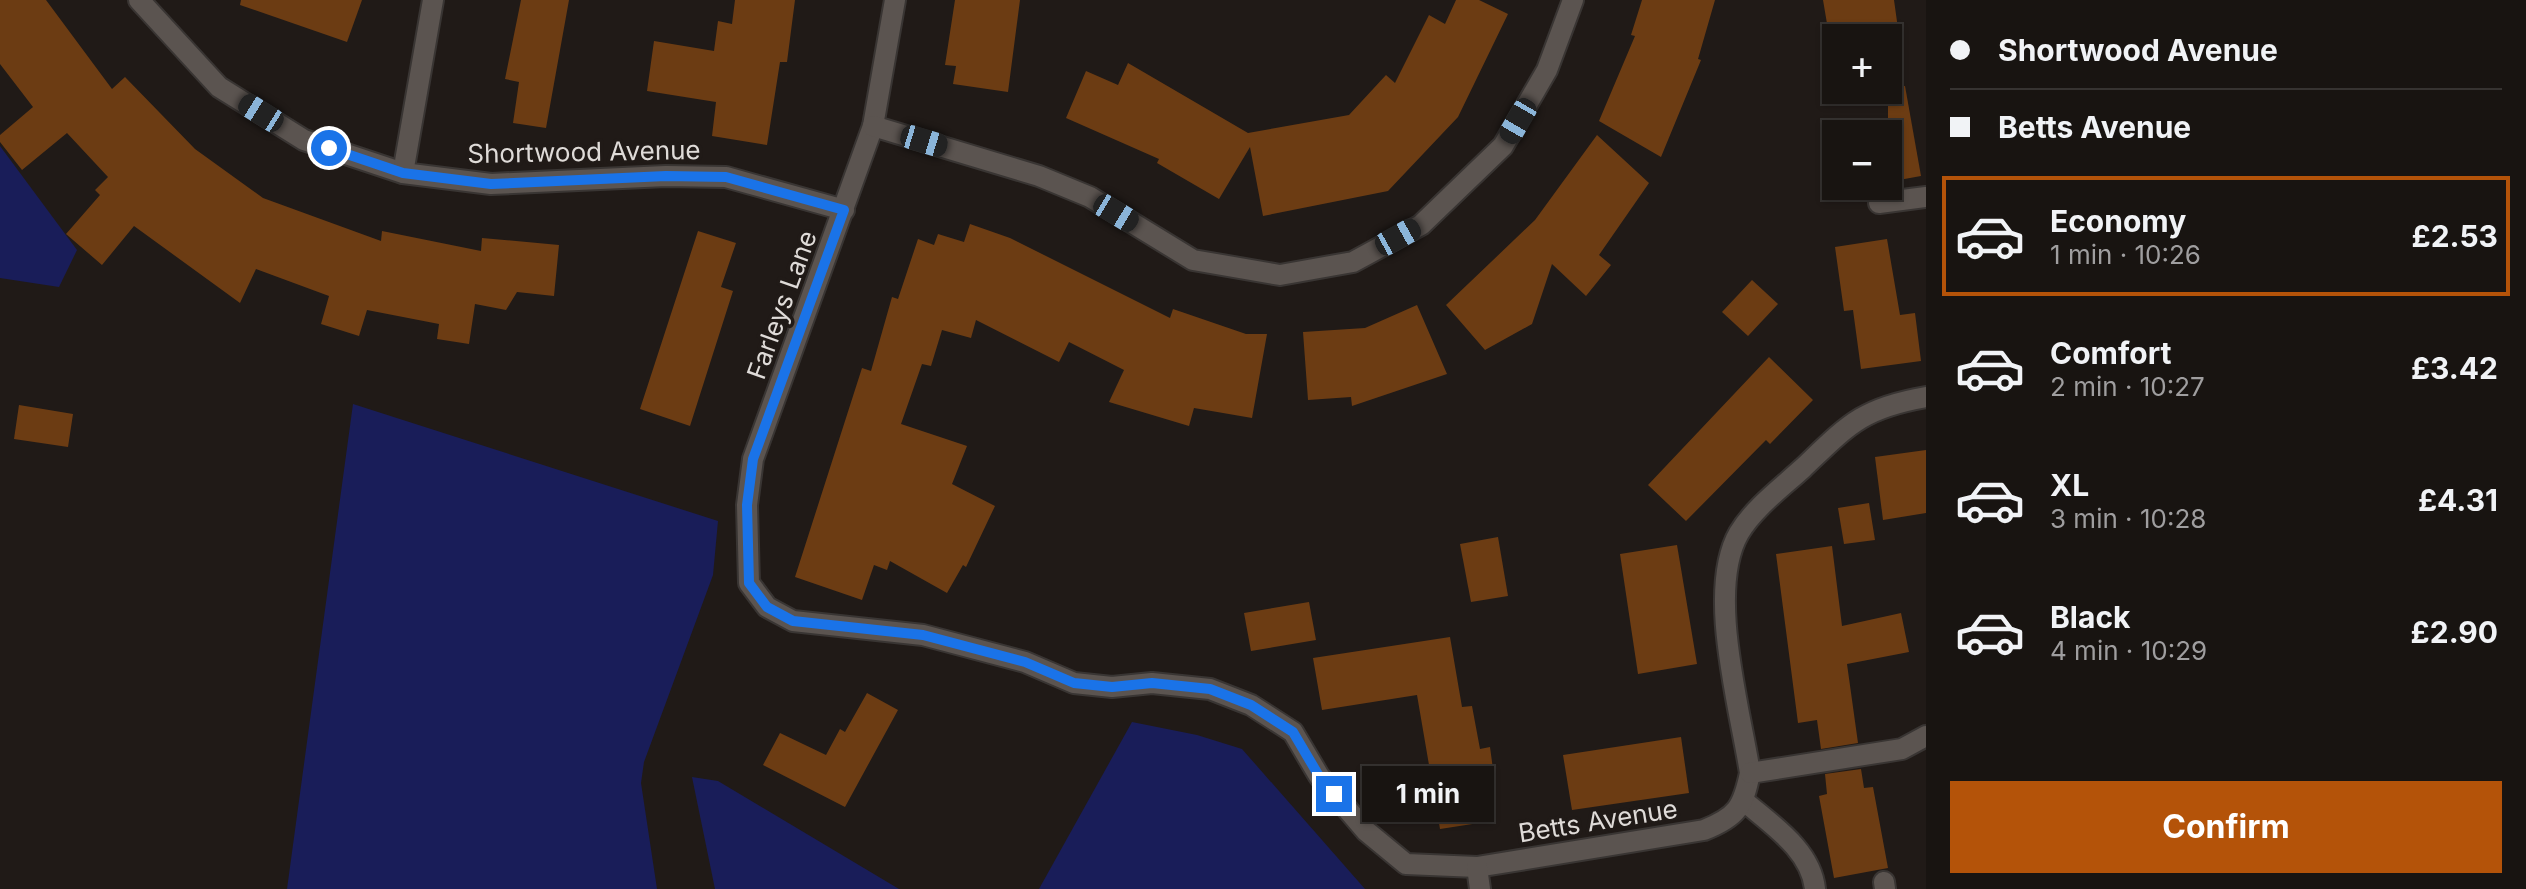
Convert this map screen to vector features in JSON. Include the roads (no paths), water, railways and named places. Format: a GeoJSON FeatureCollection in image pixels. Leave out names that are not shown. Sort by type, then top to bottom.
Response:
{"type":"FeatureCollection","features":[{"type":"Feature","properties":{"kind":"street","name":"Shortwood Avenue"},"geometry":{"type":"LineString","coordinates":[[139,0],[219,87],[304,140],[403,173],[491,184],[666,176],[726,177],[844,210]]}},
{"type":"Feature","properties":{"kind":"street"},"geometry":{"type":"LineString","coordinates":[[403,173],[433,0]]}},
{"type":"Feature","properties":{"kind":"street","name":"Farleys Lane"},"geometry":{"type":"LineString","coordinates":[[749,583],[747,505],[753,459],[873,126],[895,0]]}},
{"type":"Feature","properties":{"kind":"street"},"geometry":{"type":"LineString","coordinates":[[873,126],[1039,176],[1090,197],[1193,260],[1280,275],[1353,262],[1421,225],[1503,146],[1547,70],[1573,0]]}},
{"type":"Feature","properties":{"kind":"street"},"geometry":{"type":"LineString","coordinates":[[1879,203],[1926,197]]}},
{"type":"Feature","properties":{"kind":"street"},"geometry":{"type":"LineString","coordinates":[[1815,889],[1813,871],[1792,843],[1744,801],[1750,773],[1722,595],[1732,548],[1750,517],[1854,420],[1886,404],[1926,397]]}},
{"type":"Feature","properties":{"kind":"street","name":"Betts Avenue"},"geometry":{"type":"LineString","coordinates":[[749,583],[767,607],[793,621],[923,635],[1025,662],[1074,683],[1112,687],[1152,683],[1210,689],[1251,705],[1293,732],[1319,776],[1366,831],[1406,864],[1477,867],[1704,830],[1728,820],[1744,801]]}},
{"type":"Feature","properties":{"kind":"street"},"geometry":{"type":"LineString","coordinates":[[1750,773],[1902,749],[1926,736]]}},
{"type":"Feature","properties":{"kind":"street"},"geometry":{"type":"LineString","coordinates":[[1477,867],[1480,889]]}}]}
